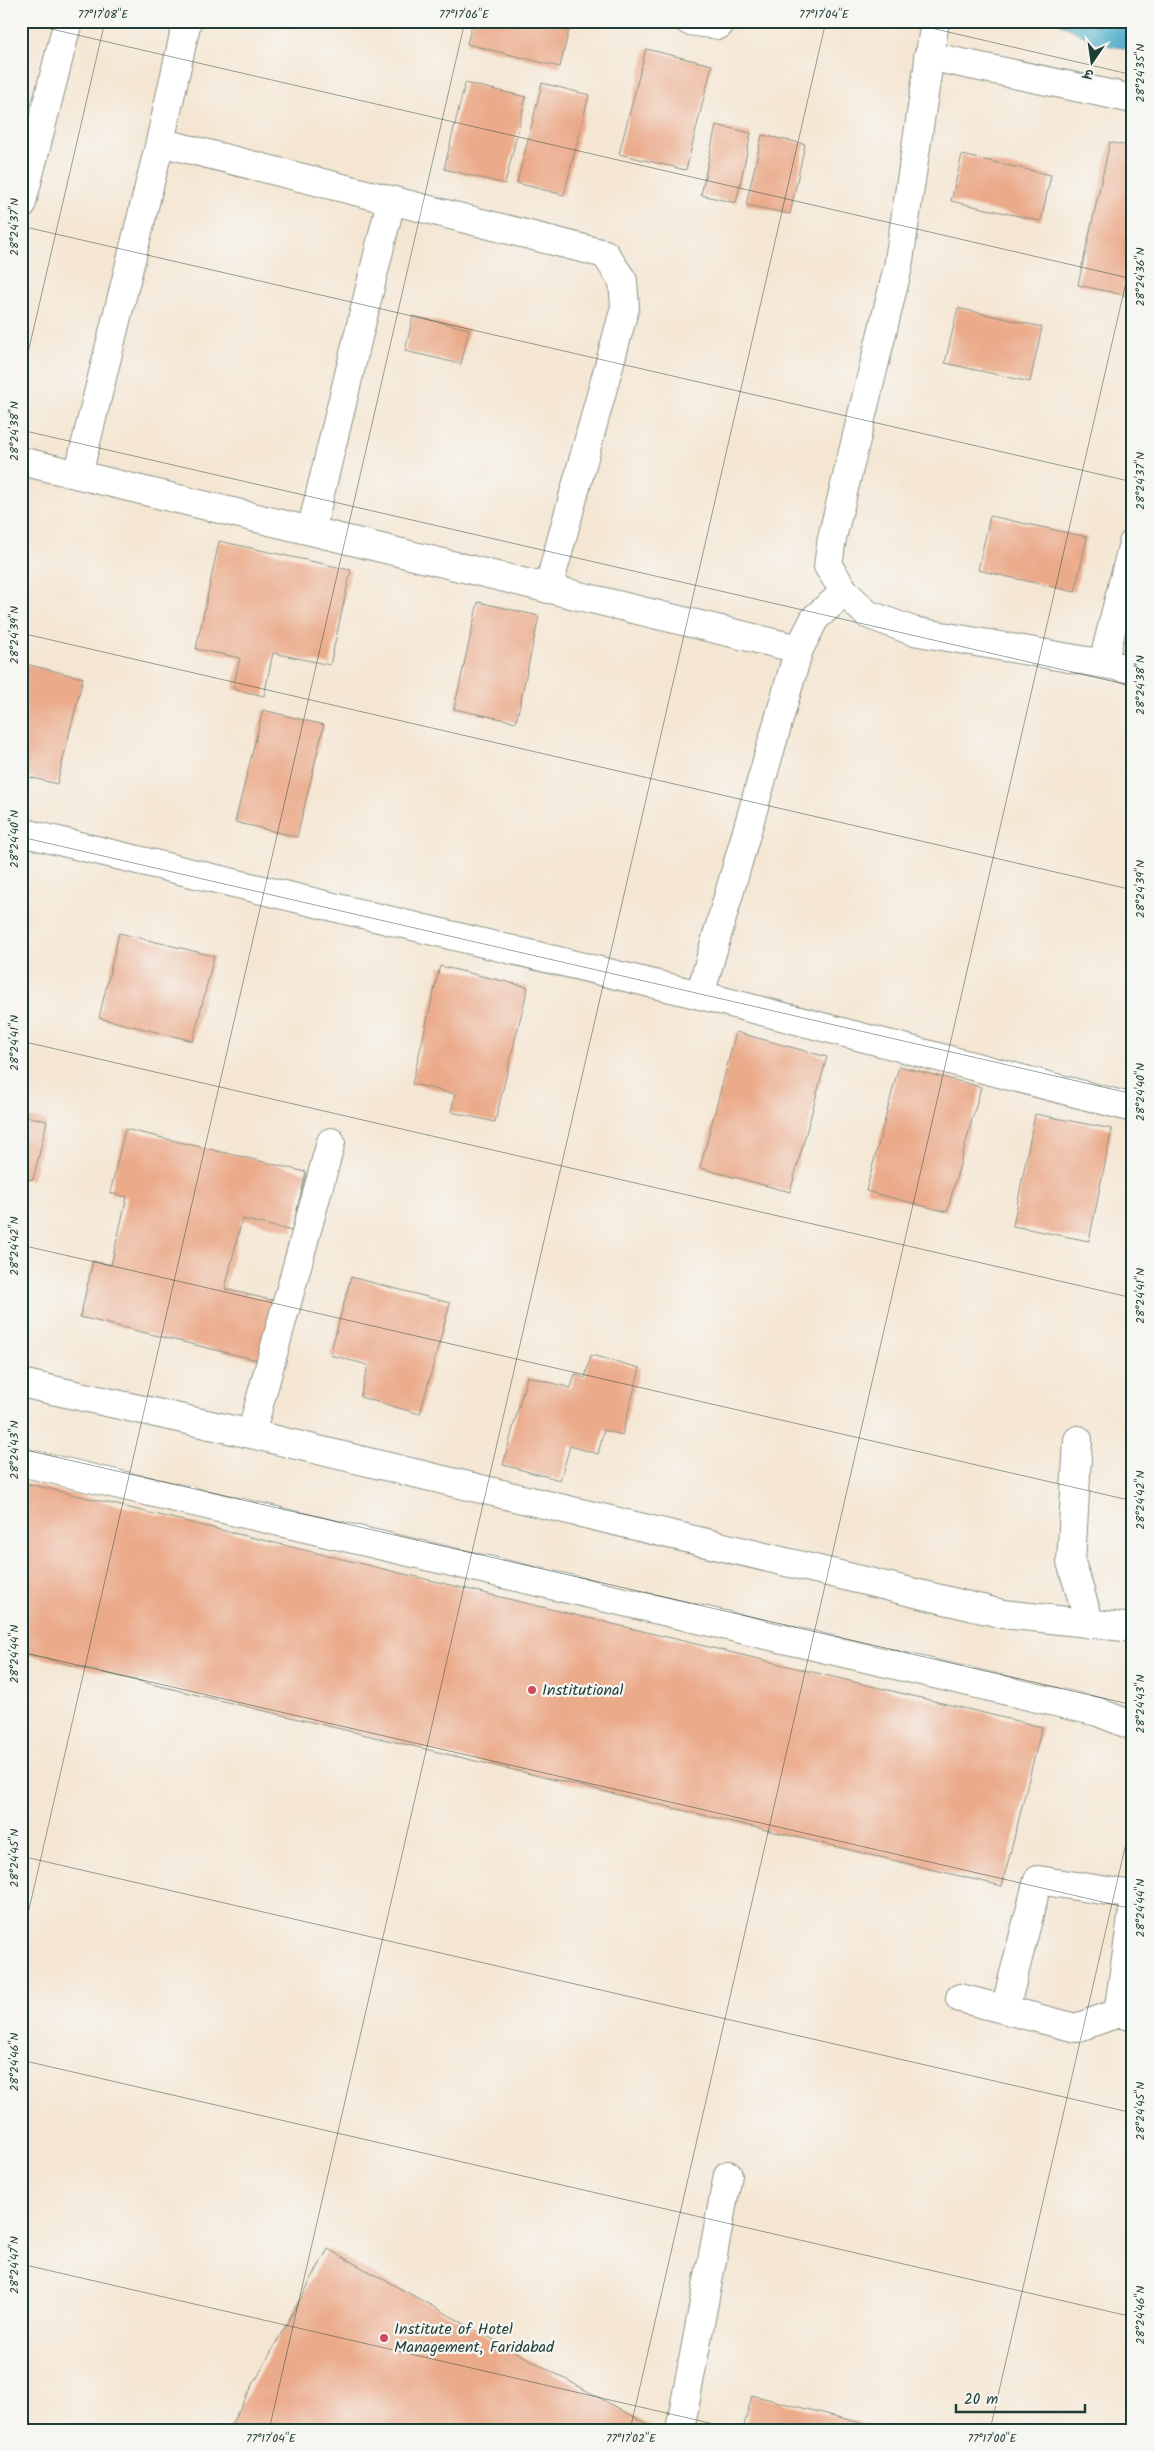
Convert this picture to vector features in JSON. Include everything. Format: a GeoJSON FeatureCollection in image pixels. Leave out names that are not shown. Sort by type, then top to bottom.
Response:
{"type":"FeatureCollection","features":[{"type":"Feature","properties":{"kind":"street"},"geometry":{"type":"LineString","coordinates":[[21,206],[68,21]]}},
{"type":"Feature","properties":{"kind":"street"},"geometry":{"type":"LineString","coordinates":[[78,475],[160,142],[187,21]]}},
{"type":"Feature","properties":{"kind":"street"},"geometry":{"type":"LineString","coordinates":[[689,21],[719,24],[721,21]]}},
{"type":"Feature","properties":{"kind":"street"},"geometry":{"type":"LineString","coordinates":[[935,21],[928,56],[898,267],[832,538],[828,566],[844,592],[868,614],[914,631],[1133,669]]}},
{"type":"Feature","properties":{"kind":"street"},"geometry":{"type":"LineString","coordinates":[[928,56],[1133,99]]}},
{"type":"Feature","properties":{"kind":"street"},"geometry":{"type":"LineString","coordinates":[[160,142],[605,254],[623,281],[625,307],[548,589]]}},
{"type":"Feature","properties":{"kind":"street"},"geometry":{"type":"LineString","coordinates":[[311,531],[391,201]]}},
{"type":"Feature","properties":{"kind":"street"},"geometry":{"type":"LineString","coordinates":[[21,462],[799,649]]}},
{"type":"Feature","properties":{"kind":"street"},"geometry":{"type":"LineString","coordinates":[[1103,663],[1133,543]]}},
{"type":"Feature","properties":{"kind":"street"},"geometry":{"type":"LineString","coordinates":[[700,994],[799,649],[815,618],[844,592]]}},
{"type":"Feature","properties":{"kind":"street"},"geometry":{"type":"LineString","coordinates":[[21,832],[700,994],[1133,1108]]}},
{"type":"Feature","properties":{"kind":"street"},"geometry":{"type":"LineString","coordinates":[[251,1434],[331,1142]]}},
{"type":"Feature","properties":{"kind":"street"},"geometry":{"type":"LineString","coordinates":[[21,1383],[251,1434],[1003,1614],[1133,1628]]}},
{"type":"Feature","properties":{"kind":"street"},"geometry":{"type":"LineString","coordinates":[[1078,1440],[1071,1562],[1090,1624]]}},
{"type":"Feature","properties":{"kind":"street"},"geometry":{"type":"LineString","coordinates":[[21,1462],[1089,1710],[1133,1726]]}},
{"type":"Feature","properties":{"kind":"street"},"geometry":{"type":"LineString","coordinates":[[1004,2009],[1038,1880],[1133,1895]]}},
{"type":"Feature","properties":{"kind":"street"},"geometry":{"type":"LineString","coordinates":[[960,1998],[1076,2028],[1125,2015],[1133,1910]]}},
{"type":"Feature","properties":{"kind":"street"},"geometry":{"type":"LineString","coordinates":[[680,2430],[728,2175]]}},
{"type":"Feature","properties":{"kind":"water"},"geometry":{"type":"Polygon","coordinates":[[[1056,21],[1133,21],[1133,50],[1096,43],[1056,21]]]}},
{"type":"Feature","properties":{"kind":"building"},"geometry":{"type":"Polygon","coordinates":[[[352,21],[386,21],[384,29],[352,21]]]}},
{"type":"Feature","properties":{"kind":"building"},"geometry":{"type":"Polygon","coordinates":[[[473,21],[571,21],[560,67],[467,44],[473,21]]]}},
{"type":"Feature","properties":{"kind":"building"},"geometry":{"type":"Polygon","coordinates":[[[646,49],[712,65],[686,170],[619,154],[646,49]]]}},
{"type":"Feature","properties":{"kind":"building"},"geometry":{"type":"Polygon","coordinates":[[[465,83],[526,97],[505,184],[444,169],[465,83]]]}},
{"type":"Feature","properties":{"kind":"building"},"geometry":{"type":"Polygon","coordinates":[[[542,83],[589,95],[564,195],[517,183],[542,83]]]}},
{"type":"Feature","properties":{"kind":"building"},"geometry":{"type":"Polygon","coordinates":[[[716,125],[751,133],[736,203],[701,195],[716,125]]]}},
{"type":"Feature","properties":{"kind":"building"},"geometry":{"type":"Polygon","coordinates":[[[762,135],[805,144],[790,214],[746,205],[762,135]]]}},
{"type":"Feature","properties":{"kind":"building"},"geometry":{"type":"Polygon","coordinates":[[[1110,142],[1133,147],[1133,297],[1078,285],[1110,142]]]}},
{"type":"Feature","properties":{"kind":"building"},"geometry":{"type":"Polygon","coordinates":[[[962,155],[1051,175],[1041,221],[951,201],[962,155]]]}},
{"type":"Feature","properties":{"kind":"building"},"geometry":{"type":"Polygon","coordinates":[[[958,308],[1042,327],[1030,382],[945,363],[958,308]]]}},
{"type":"Feature","properties":{"kind":"building"},"geometry":{"type":"Polygon","coordinates":[[[413,316],[469,329],[461,364],[405,351],[413,316]]]}},
{"type":"Feature","properties":{"kind":"building"},"geometry":{"type":"Polygon","coordinates":[[[990,516],[1087,537],[1075,592],[978,570],[990,516]]]}},
{"type":"Feature","properties":{"kind":"building"},"geometry":{"type":"Polygon","coordinates":[[[219,541],[351,570],[330,665],[273,653],[264,696],[233,689],[240,658],[196,649],[219,541]]]}},
{"type":"Feature","properties":{"kind":"building"},"geometry":{"type":"Polygon","coordinates":[[[478,602],[539,616],[516,722],[454,709],[478,602]]]}},
{"type":"Feature","properties":{"kind":"building"},"geometry":{"type":"Polygon","coordinates":[[[21,663],[83,678],[57,784],[21,775],[21,663]]]}},
{"type":"Feature","properties":{"kind":"building"},"geometry":{"type":"Polygon","coordinates":[[[263,710],[324,725],[297,837],[235,822],[263,710]]]}},
{"type":"Feature","properties":{"kind":"building"},"geometry":{"type":"Polygon","coordinates":[[[119,933],[214,956],[193,1041],[99,1018],[119,933]]]}},
{"type":"Feature","properties":{"kind":"building"},"geometry":{"type":"Polygon","coordinates":[[[440,966],[528,987],[495,1122],[451,1112],[455,1094],[412,1084],[440,966]]]}},
{"type":"Feature","properties":{"kind":"building"},"geometry":{"type":"Polygon","coordinates":[[[736,1032],[827,1057],[790,1192],[700,1168],[736,1032]]]}},
{"type":"Feature","properties":{"kind":"building"},"geometry":{"type":"Polygon","coordinates":[[[899,1066],[981,1087],[947,1212],[866,1191],[899,1066]]]}},
{"type":"Feature","properties":{"kind":"building"},"geometry":{"type":"Polygon","coordinates":[[[1035,1114],[1112,1129],[1089,1241],[1013,1226],[1035,1114]]]}},
{"type":"Feature","properties":{"kind":"building"},"geometry":{"type":"Polygon","coordinates":[[[21,1115],[47,1121],[33,1180],[21,1178],[21,1115]]]}},
{"type":"Feature","properties":{"kind":"building"},"geometry":{"type":"Polygon","coordinates":[[[125,1129],[306,1172],[292,1231],[242,1219],[225,1289],[275,1301],[261,1361],[80,1317],[93,1261],[111,1265],[127,1197],[110,1193],[125,1129]]]}},
{"type":"Feature","properties":{"kind":"building"},"geometry":{"type":"Polygon","coordinates":[[[351,1277],[450,1303],[420,1414],[360,1397],[368,1365],[330,1355],[351,1277]]]}},
{"type":"Feature","properties":{"kind":"building"},"geometry":{"type":"Polygon","coordinates":[[[591,1355],[640,1368],[622,1435],[604,1430],[598,1454],[570,1446],[560,1480],[503,1465],[527,1376],[571,1388],[575,1374],[585,1378],[591,1355]]]}},
{"type":"Feature","properties":{"kind":"building","name":"Institutional"},"geometry":{"type":"Polygon","coordinates":[[[21,1482],[1042,1727],[1002,1886],[21,1653],[21,1482]]]}},
{"type":"Feature","properties":{"kind":"building","name":"Institute of Hotel Management, Faridabad"},"geometry":{"type":"Polygon","coordinates":[[[328,2249],[651,2426],[649,2430],[228,2430],[328,2249]]]}},
{"type":"Feature","properties":{"kind":"building"},"geometry":{"type":"Polygon","coordinates":[[[752,2395],[885,2429],[885,2430],[743,2430],[752,2395]]]}},
{"type":"Feature","properties":{"kind":"place","name":"Institutional"},"geometry":{"type":"Point","coordinates":[532,1690]}},
{"type":"Feature","properties":{"kind":"place","name":"Institute of Hotel Management, Faridabad"},"geometry":{"type":"Point","coordinates":[384,2338]}}]}
